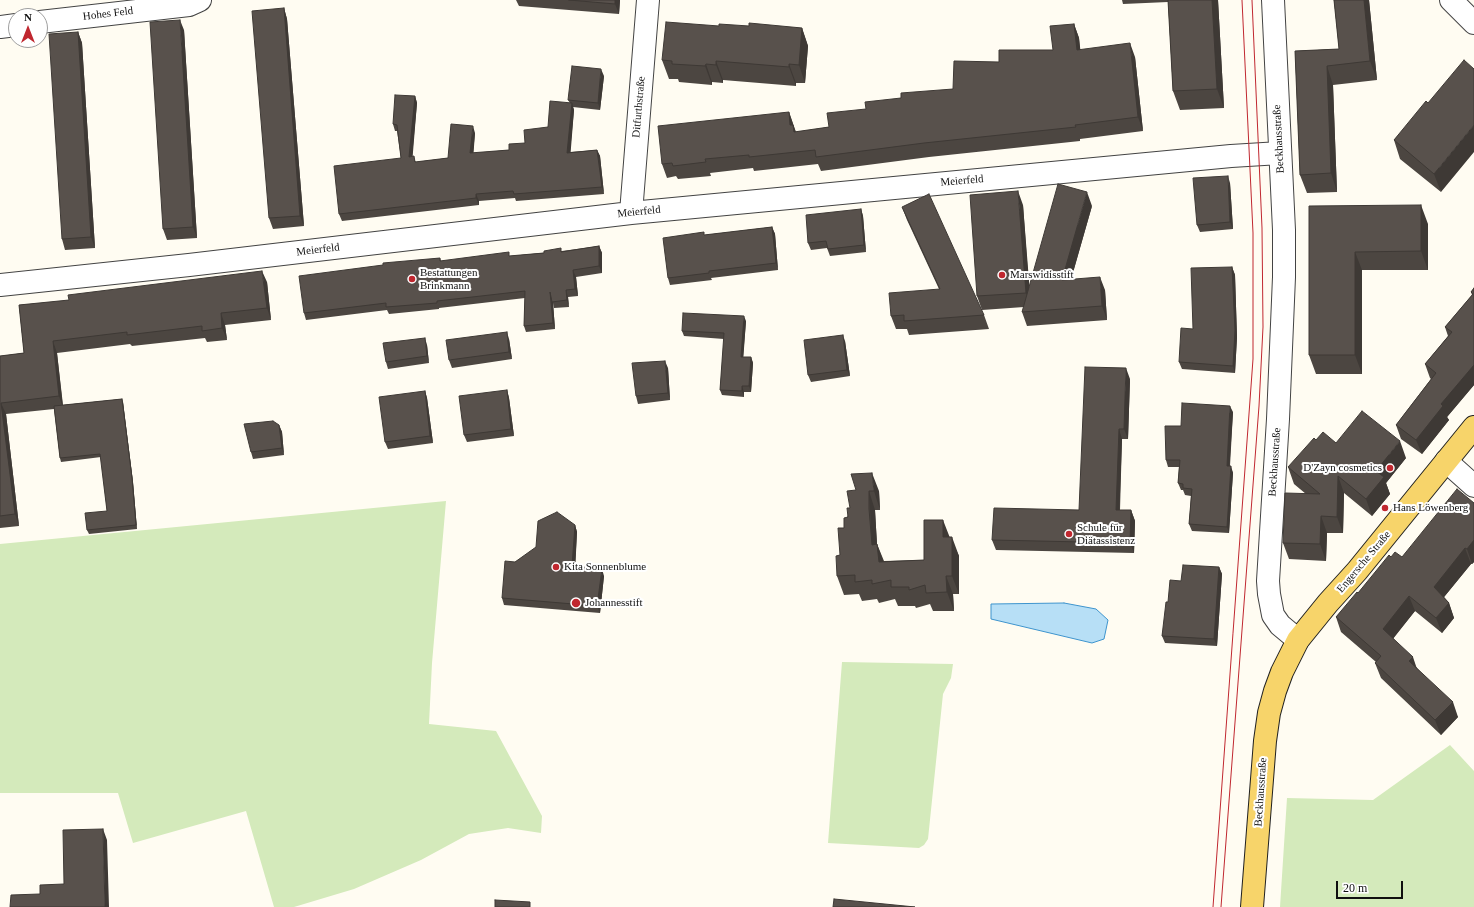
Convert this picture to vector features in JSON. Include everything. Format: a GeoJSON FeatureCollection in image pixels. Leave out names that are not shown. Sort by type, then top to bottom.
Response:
{"type":"FeatureCollection","features":[{"type":"Feature","properties":{"kind":"main road","name":"Engersche Straße"},"geometry":{"type":"LineString","coordinates":[[1298,640],[1328,603],[1357,571],[1474,427]]}},
{"type":"Feature","properties":{"kind":"main road","name":"Beckhausstraße"},"geometry":{"type":"LineString","coordinates":[[1252,907],[1262,769],[1269,713],[1275,691],[1298,640]]}},
{"type":"Feature","properties":{"kind":"street","name":"Hohes Feld"},"geometry":{"type":"LineString","coordinates":[[48,21],[189,5],[200,0]]}},
{"type":"Feature","properties":{"kind":"street","name":"Ditfurthstraße"},"geometry":{"type":"LineString","coordinates":[[631,213],[648,0]]}},
{"type":"Feature","properties":{"kind":"street","name":"Beckhausstraße"},"geometry":{"type":"LineString","coordinates":[[1273,0],[1284,230],[1283,328],[1268,594],[1273,615],[1280,625],[1298,640]]}},
{"type":"Feature","properties":{"kind":"street"},"geometry":{"type":"LineString","coordinates":[[1451,0],[1474,22]]}},
{"type":"Feature","properties":{"kind":"street","name":"Meierfeld"},"geometry":{"type":"LineString","coordinates":[[0,285],[182,266],[631,213],[1223,157],[1280,153]]}},
{"type":"Feature","properties":{"kind":"street"},"geometry":{"type":"LineString","coordinates":[[1446,461],[1474,486]]}},
{"type":"Feature","properties":{"kind":"green space"},"geometry":{"type":"Polygon","coordinates":[[[446,501],[432,663],[429,724],[496,731],[542,816],[541,833],[508,828],[469,834],[421,860],[354,889],[294,907],[274,907],[246,811],[133,843],[118,793],[0,793],[0,544],[446,501]]]}},
{"type":"Feature","properties":{"kind":"green space"},"geometry":{"type":"Polygon","coordinates":[[[842,662],[953,664],[951,678],[943,694],[928,839],[924,845],[919,848],[828,843],[842,662]]]}},
{"type":"Feature","properties":{"kind":"green space"},"geometry":{"type":"Polygon","coordinates":[[[1450,745],[1474,771],[1474,907],[1280,907],[1287,798],[1373,800],[1450,745]]]}},
{"type":"Feature","properties":{"kind":"water"},"geometry":{"type":"Polygon","coordinates":[[[1064,603],[1096,609],[1108,620],[1104,639],[1092,643],[991,619],[991,604],[1064,603]]]}},
{"type":"Feature","properties":{"kind":"building"},"geometry":{"type":"Polygon","coordinates":[[[569,0],[615,0],[615,4],[569,0]]]}},
{"type":"Feature","properties":{"kind":"building"},"geometry":{"type":"Polygon","coordinates":[[[1168,0],[1212,0],[1217,89],[1173,91],[1168,0]]]}},
{"type":"Feature","properties":{"kind":"building"},"geometry":{"type":"Polygon","coordinates":[[[1334,0],[1364,0],[1370,61],[1327,66],[1331,173],[1300,175],[1295,51],[1339,49],[1334,0]]]}},
{"type":"Feature","properties":{"kind":"building"},"geometry":{"type":"Polygon","coordinates":[[[284,8],[300,216],[269,218],[252,11],[284,8]]]}},
{"type":"Feature","properties":{"kind":"building"},"geometry":{"type":"Polygon","coordinates":[[[180,20],[193,227],[163,229],[150,22],[180,20]]]}},
{"type":"Feature","properties":{"kind":"building"},"geometry":{"type":"Polygon","coordinates":[[[666,22],[719,26],[719,24],[749,26],[749,23],[802,28],[799,65],[789,64],[789,67],[716,61],[716,65],[706,64],[705,66],[672,64],[672,61],[662,60],[666,22]]]}},
{"type":"Feature","properties":{"kind":"building"},"geometry":{"type":"Polygon","coordinates":[[[1074,24],[1077,50],[1130,43],[1138,117],[1075,125],[1076,127],[924,143],[816,157],[815,150],[749,157],[749,155],[705,159],[706,162],[673,166],[672,163],[662,164],[658,126],[789,112],[790,125],[793,125],[794,132],[829,127],[827,113],[866,109],[865,102],[901,98],[901,93],[953,89],[954,61],[999,62],[999,50],[1053,50],[1050,26],[1074,24]]]}},
{"type":"Feature","properties":{"kind":"building"},"geometry":{"type":"Polygon","coordinates":[[[78,32],[91,237],[62,239],[49,34],[78,32]]]}},
{"type":"Feature","properties":{"kind":"building"},"geometry":{"type":"Polygon","coordinates":[[[1464,60],[1474,69],[1474,125],[1434,174],[1394,140],[1426,101],[1428,103],[1464,60]]]}},
{"type":"Feature","properties":{"kind":"building"},"geometry":{"type":"Polygon","coordinates":[[[572,66],[601,69],[598,103],[568,100],[572,66]]]}},
{"type":"Feature","properties":{"kind":"building"},"geometry":{"type":"Polygon","coordinates":[[[395,95],[415,96],[409,157],[414,156],[415,162],[448,158],[451,124],[473,126],[470,153],[509,150],[509,144],[525,143],[524,130],[548,127],[550,101],[572,103],[567,153],[597,150],[602,187],[514,194],[513,191],[476,194],[476,198],[339,214],[334,166],[401,158],[397,125],[393,124],[395,95]]]}},
{"type":"Feature","properties":{"kind":"building"},"geometry":{"type":"Polygon","coordinates":[[[1228,176],[1230,222],[1197,225],[1193,178],[1228,176]]]}},
{"type":"Feature","properties":{"kind":"building"},"geometry":{"type":"Polygon","coordinates":[[[1058,184],[1087,192],[1062,280],[1100,277],[1102,306],[1022,312],[1058,184]]]}},
{"type":"Feature","properties":{"kind":"building"},"geometry":{"type":"Polygon","coordinates":[[[1018,191],[1026,293],[977,296],[970,195],[1018,191]]]}},
{"type":"Feature","properties":{"kind":"building"},"geometry":{"type":"Polygon","coordinates":[[[929,194],[984,315],[904,321],[904,315],[891,316],[889,293],[940,289],[902,207],[929,194]]]}},
{"type":"Feature","properties":{"kind":"building"},"geometry":{"type":"Polygon","coordinates":[[[1421,205],[1421,251],[1355,252],[1355,355],[1309,355],[1309,206],[1421,205]]]}},
{"type":"Feature","properties":{"kind":"building"},"geometry":{"type":"Polygon","coordinates":[[[861,209],[864,245],[828,249],[826,241],[808,243],[806,215],[861,209]]]}},
{"type":"Feature","properties":{"kind":"building"},"geometry":{"type":"Polygon","coordinates":[[[772,227],[776,263],[709,271],[709,273],[668,278],[663,238],[704,232],[704,235],[772,227]]]}},
{"type":"Feature","properties":{"kind":"building"},"geometry":{"type":"Polygon","coordinates":[[[599,246],[599,266],[573,270],[575,289],[566,290],[567,300],[552,302],[550,292],[553,323],[524,326],[525,291],[437,301],[437,303],[386,307],[386,303],[304,313],[299,276],[383,265],[383,263],[440,258],[440,261],[509,252],[509,256],[544,253],[544,251],[561,248],[561,252],[599,246]]]}},
{"type":"Feature","properties":{"kind":"building"},"geometry":{"type":"Polygon","coordinates":[[[1232,267],[1235,330],[1233,366],[1179,362],[1181,328],[1193,329],[1191,268],[1232,267]]]}},
{"type":"Feature","properties":{"kind":"building"},"geometry":{"type":"Polygon","coordinates":[[[262,271],[267,308],[221,313],[222,328],[202,331],[202,326],[127,335],[127,332],[53,341],[59,396],[1,403],[15,514],[0,516],[0,356],[24,353],[19,305],[69,300],[68,295],[262,271]]]}},
{"type":"Feature","properties":{"kind":"building"},"geometry":{"type":"Polygon","coordinates":[[[1474,288],[1474,365],[1441,404],[1443,406],[1416,440],[1396,425],[1436,373],[1425,364],[1452,332],[1445,327],[1473,294],[1471,292],[1474,288]]]}},
{"type":"Feature","properties":{"kind":"building"},"geometry":{"type":"Polygon","coordinates":[[[683,313],[744,316],[741,357],[751,357],[749,386],[742,386],[742,391],[720,390],[724,333],[682,331],[683,313]]]}},
{"type":"Feature","properties":{"kind":"building"},"geometry":{"type":"Polygon","coordinates":[[[507,332],[509,352],[449,360],[446,340],[507,332]]]}},
{"type":"Feature","properties":{"kind":"building"},"geometry":{"type":"Polygon","coordinates":[[[843,335],[847,370],[808,375],[804,340],[843,335]]]}},
{"type":"Feature","properties":{"kind":"building"},"geometry":{"type":"Polygon","coordinates":[[[425,338],[427,356],[386,362],[383,343],[425,338]]]}},
{"type":"Feature","properties":{"kind":"building"},"geometry":{"type":"Polygon","coordinates":[[[665,361],[668,393],[636,396],[632,363],[665,361]]]}},
{"type":"Feature","properties":{"kind":"building"},"geometry":{"type":"Polygon","coordinates":[[[1085,367],[1126,368],[1124,429],[1119,429],[1116,510],[1131,510],[1130,543],[992,540],[994,508],[1079,510],[1085,367]]]}},
{"type":"Feature","properties":{"kind":"building"},"geometry":{"type":"Polygon","coordinates":[[[507,390],[511,429],[464,435],[459,396],[507,390]]]}},
{"type":"Feature","properties":{"kind":"building"},"geometry":{"type":"Polygon","coordinates":[[[425,391],[430,436],[385,442],[379,397],[425,391]]]}},
{"type":"Feature","properties":{"kind":"building"},"geometry":{"type":"Polygon","coordinates":[[[122,399],[132,478],[136,525],[87,530],[85,513],[107,511],[100,454],[60,458],[54,406],[122,399]]]}},
{"type":"Feature","properties":{"kind":"building"},"geometry":{"type":"Polygon","coordinates":[[[1182,403],[1230,406],[1227,466],[1231,466],[1227,527],[1189,524],[1192,489],[1183,488],[1183,484],[1178,483],[1180,460],[1166,460],[1165,426],[1181,426],[1182,403]]]}},
{"type":"Feature","properties":{"kind":"building"},"geometry":{"type":"Polygon","coordinates":[[[1362,411],[1400,441],[1376,471],[1384,477],[1366,499],[1338,476],[1337,517],[1321,516],[1320,544],[1283,543],[1285,493],[1320,494],[1288,467],[1314,438],[1316,440],[1323,432],[1336,443],[1362,411]]]}},
{"type":"Feature","properties":{"kind":"building"},"geometry":{"type":"Polygon","coordinates":[[[273,421],[279,425],[282,448],[251,452],[244,424],[273,421]]]}},
{"type":"Feature","properties":{"kind":"building"},"geometry":{"type":"Polygon","coordinates":[[[872,473],[874,491],[869,491],[869,509],[872,545],[877,544],[879,562],[924,560],[924,520],[943,520],[943,537],[952,537],[952,576],[946,576],[947,592],[926,593],[925,585],[909,590],[909,587],[891,587],[891,580],[872,584],[872,580],[855,582],[855,575],[837,576],[836,556],[840,555],[838,528],[844,528],[844,518],[848,517],[847,508],[850,508],[847,491],[856,490],[851,474],[872,473]]]}},
{"type":"Feature","properties":{"kind":"building"},"geometry":{"type":"Polygon","coordinates":[[[1457,489],[1474,503],[1474,540],[1467,549],[1465,548],[1434,587],[1449,603],[1436,618],[1409,596],[1383,629],[1413,657],[1409,661],[1453,702],[1435,720],[1375,663],[1381,656],[1336,617],[1389,555],[1391,557],[1395,552],[1402,557],[1457,489]]]}},
{"type":"Feature","properties":{"kind":"building","name":"Kita Sonnenblume"},"geometry":{"type":"Polygon","coordinates":[[[557,512],[575,525],[572,566],[602,569],[597,606],[502,598],[505,561],[515,562],[536,547],[538,521],[557,512]]]}},
{"type":"Feature","properties":{"kind":"building"},"geometry":{"type":"Polygon","coordinates":[[[1183,565],[1219,567],[1214,639],[1162,636],[1170,580],[1181,581],[1183,565]]]}},
{"type":"Feature","properties":{"kind":"building"},"geometry":{"type":"Polygon","coordinates":[[[103,829],[105,907],[10,907],[11,895],[40,894],[40,885],[64,884],[63,830],[103,829]]]}},
{"type":"Feature","properties":{"kind":"building"},"geometry":{"type":"Polygon","coordinates":[[[834,899],[915,907],[833,907],[834,899]]]}},
{"type":"Feature","properties":{"kind":"building"},"geometry":{"type":"Polygon","coordinates":[[[495,900],[530,902],[530,907],[495,907],[495,900]]]}},
{"type":"Feature","properties":{"kind":"tram line"},"geometry":{"type":"LineString","coordinates":[[1213,907],[1253,359],[1253,233],[1242,0]]}},
{"type":"Feature","properties":{"kind":"tram line"},"geometry":{"type":"LineString","coordinates":[[1221,907],[1259,406],[1263,327],[1262,228],[1252,0]]}},
{"type":"Feature","properties":{"kind":"place","name":"Marswidisstift"},"geometry":{"type":"Point","coordinates":[1002,275]}},
{"type":"Feature","properties":{"kind":"place","name":"Bestattungen Brinkmann"},"geometry":{"type":"Point","coordinates":[412,279]}},
{"type":"Feature","properties":{"kind":"place","name":"D'Zayn cosmetics"},"geometry":{"type":"Point","coordinates":[1390,468]}},
{"type":"Feature","properties":{"kind":"place","name":"Hans Löwenberg"},"geometry":{"type":"Point","coordinates":[1385,508]}},
{"type":"Feature","properties":{"kind":"place","name":"Schule für Diätassistenz"},"geometry":{"type":"Point","coordinates":[1069,534]}},
{"type":"Feature","properties":{"kind":"place","name":"Kita Sonnenblume"},"geometry":{"type":"Point","coordinates":[556,567]}},
{"type":"Feature","properties":{"kind":"place","name":"Johannesstift"},"geometry":{"type":"Point","coordinates":[576,603]}}]}
